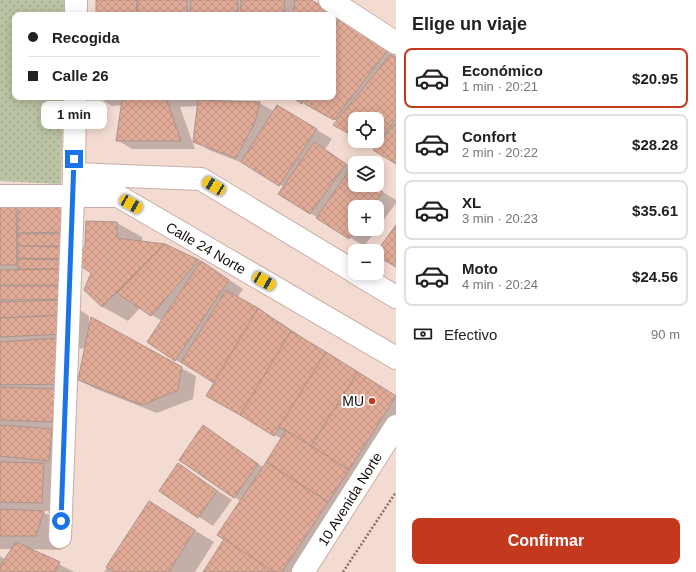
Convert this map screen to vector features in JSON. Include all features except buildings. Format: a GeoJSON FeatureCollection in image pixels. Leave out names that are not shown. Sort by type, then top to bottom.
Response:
{"type":"FeatureCollection","features":[{"type":"Feature","properties":{"kind":"street"},"geometry":{"type":"LineString","coordinates":[[76,0],[76,12]]}},
{"type":"Feature","properties":{"kind":"street"},"geometry":{"type":"LineString","coordinates":[[330,0],[396,43]]}},
{"type":"Feature","properties":{"kind":"street"},"geometry":{"type":"LineString","coordinates":[[60,537],[74,174],[75,100]]}},
{"type":"Feature","properties":{"kind":"street"},"geometry":{"type":"LineString","coordinates":[[74,174],[201,179],[348,268]]}},
{"type":"Feature","properties":{"kind":"street","name":"Calle 24 Norte"},"geometry":{"type":"LineString","coordinates":[[0,196],[118,196],[396,358]]}},
{"type":"Feature","properties":{"kind":"street"},"geometry":{"type":"LineString","coordinates":[[368,280],[396,297]]}},
{"type":"Feature","properties":{"kind":"street","name":"10 Avenida Norte"},"geometry":{"type":"LineString","coordinates":[[303,572],[396,426]]}},
{"type":"Feature","properties":{"kind":"path"},"geometry":{"type":"LineString","coordinates":[[343,572],[396,492]]}},
{"type":"Feature","properties":{"kind":"green space"},"geometry":{"type":"Polygon","coordinates":[[[0,0],[65,0],[65,12],[12,12],[12,100],[63,100],[61,184],[0,181],[0,0]]]}},
{"type":"Feature","properties":{"kind":"place","name":"MU"},"geometry":{"type":"Point","coordinates":[372,401]}},
{"type":"Feature","properties":{"kind":"route"},"geometry":{"type":"LineString","coordinates":[[61,521],[74,159]]}}]}
